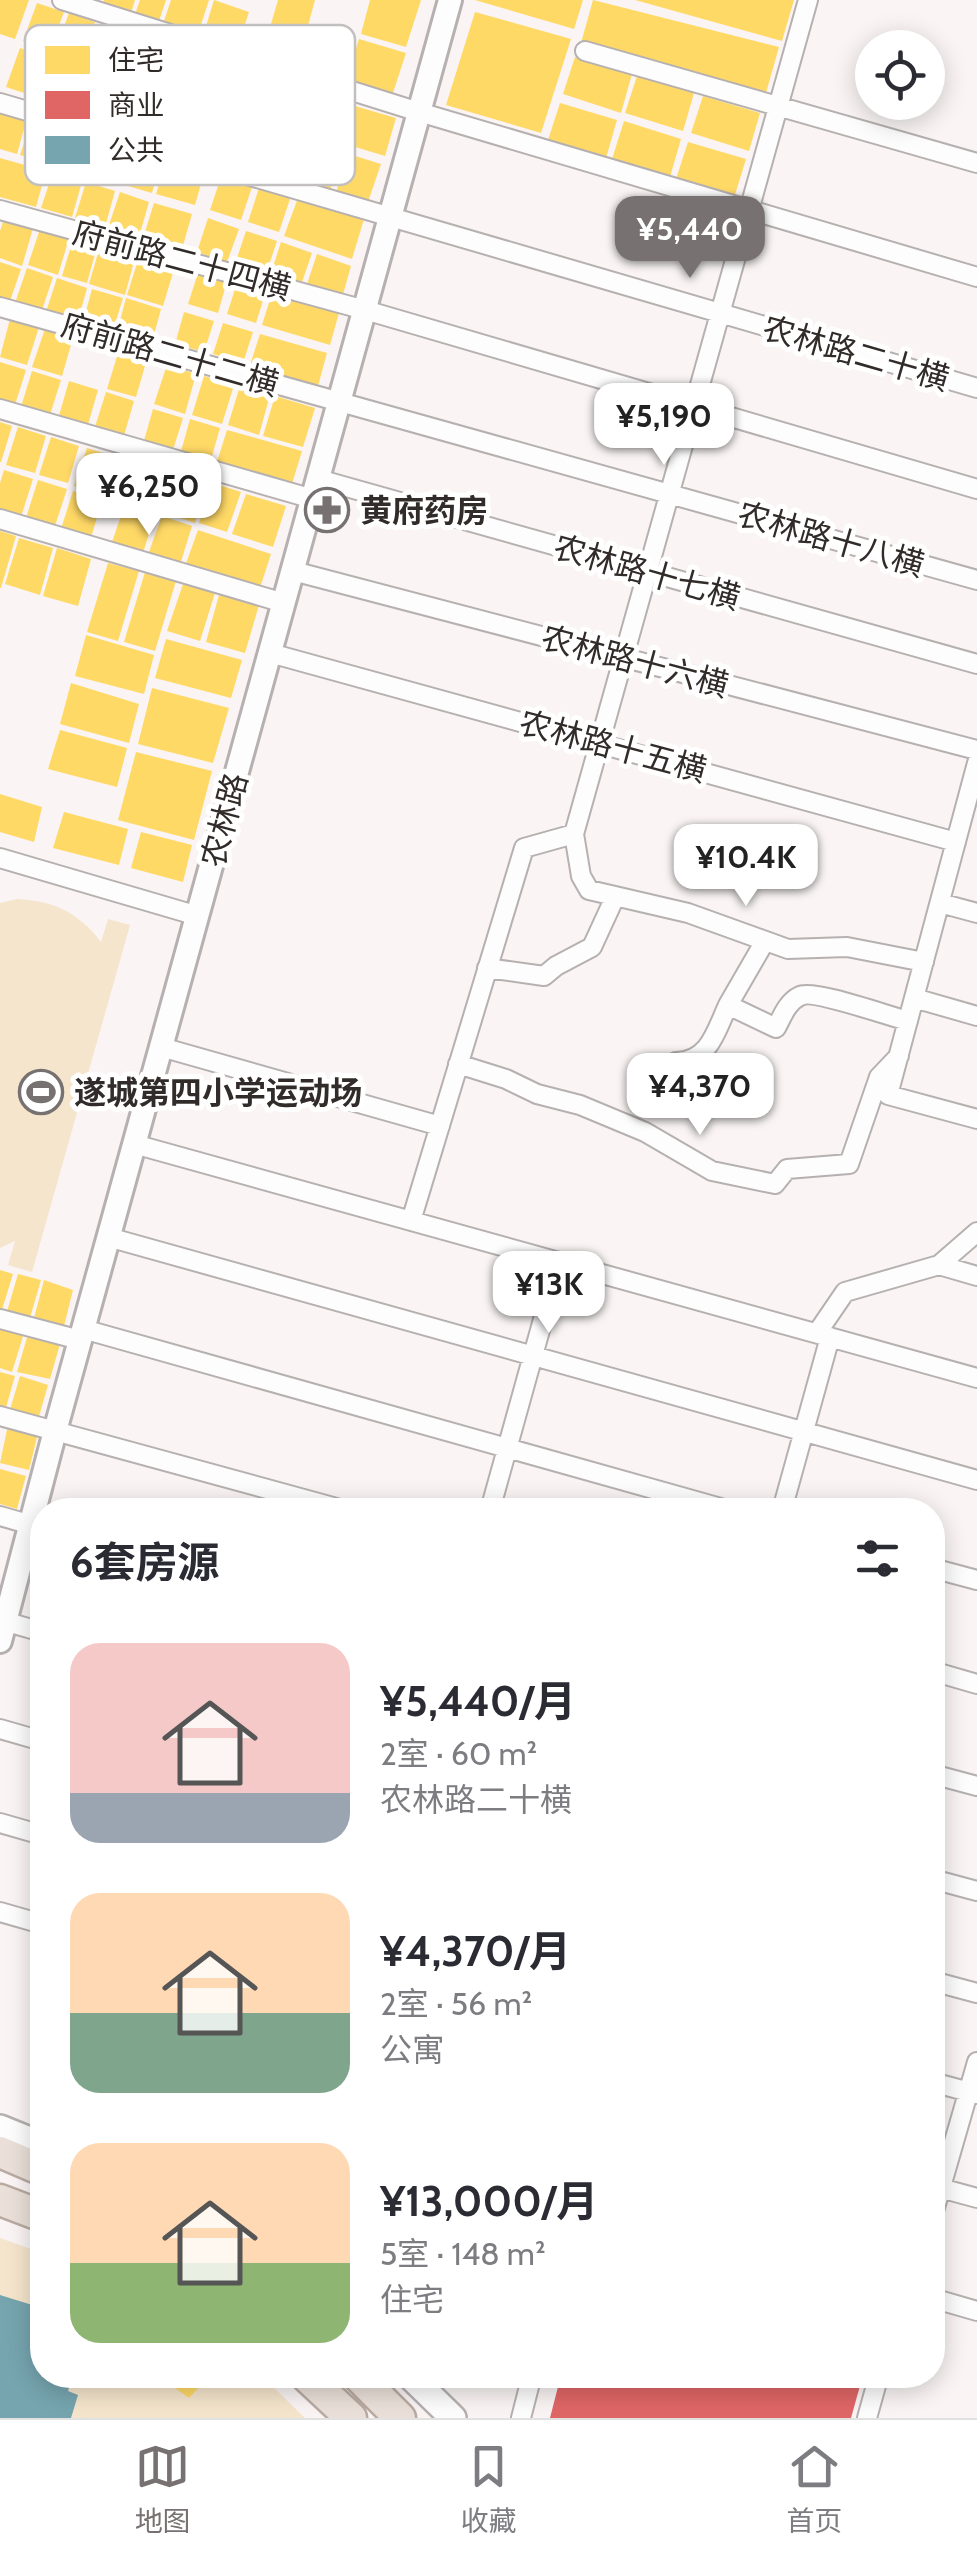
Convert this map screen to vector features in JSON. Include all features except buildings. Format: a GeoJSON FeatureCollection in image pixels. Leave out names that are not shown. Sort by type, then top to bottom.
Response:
{"type":"FeatureCollection","features":[{"type":"Feature","properties":{"kind":"highway"},"geometry":{"type":"LineString","coordinates":[[0,2152],[30,2165]]}},
{"type":"Feature","properties":{"kind":"highway"},"geometry":{"type":"LineString","coordinates":[[0,2200],[30,2211]]}},
{"type":"Feature","properties":{"kind":"highway"},"geometry":{"type":"LineString","coordinates":[[319,2388],[351,2418]]}},
{"type":"Feature","properties":{"kind":"highway"},"geometry":{"type":"LineString","coordinates":[[369,2388],[400,2418]]}},
{"type":"Feature","properties":{"kind":"main road"},"geometry":{"type":"LineString","coordinates":[[0,2128],[30,2139]]}},
{"type":"Feature","properties":{"kind":"main road"},"geometry":{"type":"LineString","coordinates":[[422,2388],[453,2418]]}},
{"type":"Feature","properties":{"kind":"street"},"geometry":{"type":"LineString","coordinates":[[62,0],[142,25]]}},
{"type":"Feature","properties":{"kind":"street","name":"农林路"},"geometry":{"type":"LineString","coordinates":[[42,1498],[55,1431],[450,0]]}},
{"type":"Feature","properties":{"kind":"street"},"geometry":{"type":"LineString","coordinates":[[808,0],[574,834],[581,876],[589,890],[688,913],[788,949],[847,947],[924,962]]}},
{"type":"Feature","properties":{"kind":"street"},"geometry":{"type":"LineString","coordinates":[[585,51],[977,162]]}},
{"type":"Feature","properties":{"kind":"street"},"geometry":{"type":"LineString","coordinates":[[355,92],[977,278]]}},
{"type":"Feature","properties":{"kind":"street","name":"农林路二十横"},"geometry":{"type":"LineString","coordinates":[[0,103],[25,110]]}},
{"type":"Feature","properties":{"kind":"street","name":"农林路二十横"},"geometry":{"type":"LineString","coordinates":[[283,185],[977,388]]}},
{"type":"Feature","properties":{"kind":"street","name":"府前路二十四横"},"geometry":{"type":"LineString","coordinates":[[0,210],[364,310],[977,489]]}},
{"type":"Feature","properties":{"kind":"street","name":"府前路二十二横"},"geometry":{"type":"LineString","coordinates":[[0,307],[339,402]]}},
{"type":"Feature","properties":{"kind":"street","name":"农林路十八横"},"geometry":{"type":"LineString","coordinates":[[339,402],[977,580]]}},
{"type":"Feature","properties":{"kind":"street","name":"农林路十七横"},"geometry":{"type":"LineString","coordinates":[[0,409],[648,572],[977,664]]}},
{"type":"Feature","properties":{"kind":"street"},"geometry":{"type":"LineString","coordinates":[[0,518],[284,603]]}},
{"type":"Feature","properties":{"kind":"street","name":"农林路十六横"},"geometry":{"type":"LineString","coordinates":[[292,571],[977,750]]}},
{"type":"Feature","properties":{"kind":"street","name":"农林路十五横"},"geometry":{"type":"LineString","coordinates":[[270,653],[956,842]]}},
{"type":"Feature","properties":{"kind":"street"},"geometry":{"type":"LineString","coordinates":[[977,763],[972,803],[956,842],[888,1095],[977,1119]]}},
{"type":"Feature","properties":{"kind":"street"},"geometry":{"type":"LineString","coordinates":[[411,1221],[524,848],[574,834]]}},
{"type":"Feature","properties":{"kind":"street"},"geometry":{"type":"LineString","coordinates":[[0,858],[198,916]]}},
{"type":"Feature","properties":{"kind":"street"},"geometry":{"type":"LineString","coordinates":[[487,968],[544,976],[592,947],[615,897]]}},
{"type":"Feature","properties":{"kind":"street"},"geometry":{"type":"LineString","coordinates":[[940,902],[977,913]]}},
{"type":"Feature","properties":{"kind":"street"},"geometry":{"type":"LineString","coordinates":[[660,1084],[676,1062],[690,1062],[706,1052],[765,940]]}},
{"type":"Feature","properties":{"kind":"street"},"geometry":{"type":"LineString","coordinates":[[728,1005],[776,1028],[787,1007],[800,996],[818,993],[856,1008],[908,1021]]}},
{"type":"Feature","properties":{"kind":"street"},"geometry":{"type":"LineString","coordinates":[[914,998],[977,1016]]}},
{"type":"Feature","properties":{"kind":"street"},"geometry":{"type":"LineString","coordinates":[[161,1047],[440,1126]]}},
{"type":"Feature","properties":{"kind":"street"},"geometry":{"type":"LineString","coordinates":[[458,1064],[506,1079],[537,1094],[580,1105],[645,1132],[712,1171],[775,1184],[786,1170],[848,1164],[879,1077],[898,1056]]}},
{"type":"Feature","properties":{"kind":"street"},"geometry":{"type":"LineString","coordinates":[[134,1144],[977,1378]]}},
{"type":"Feature","properties":{"kind":"street"},"geometry":{"type":"LineString","coordinates":[[785,1498],[824,1335],[845,1292],[939,1265],[977,1232]]}},
{"type":"Feature","properties":{"kind":"street"},"geometry":{"type":"LineString","coordinates":[[108,1238],[977,1480]]}},
{"type":"Feature","properties":{"kind":"street"},"geometry":{"type":"LineString","coordinates":[[493,1498],[560,1262]]}},
{"type":"Feature","properties":{"kind":"street"},"geometry":{"type":"LineString","coordinates":[[939,1265],[977,1276]]}},
{"type":"Feature","properties":{"kind":"street"},"geometry":{"type":"LineString","coordinates":[[0,1319],[82,1335],[685,1498]]}},
{"type":"Feature","properties":{"kind":"street"},"geometry":{"type":"LineString","coordinates":[[0,1416],[300,1498]]}},
{"type":"Feature","properties":{"kind":"street"},"geometry":{"type":"LineString","coordinates":[[0,1516],[30,1524]]}},
{"type":"Feature","properties":{"kind":"street","name":"农林路"},"geometry":{"type":"LineString","coordinates":[[2,1627],[30,1544]]}},
{"type":"Feature","properties":{"kind":"street"},"geometry":{"type":"LineString","coordinates":[[945,1571],[977,1580]]}},
{"type":"Feature","properties":{"kind":"street"},"geometry":{"type":"LineString","coordinates":[[2,1627],[30,1630]]}},
{"type":"Feature","properties":{"kind":"street"},"geometry":{"type":"LineString","coordinates":[[945,1675],[977,1684]]}},
{"type":"Feature","properties":{"kind":"street"},"geometry":{"type":"LineString","coordinates":[[0,1729],[30,1738]]}},
{"type":"Feature","properties":{"kind":"street"},"geometry":{"type":"LineString","coordinates":[[945,1777],[977,1786]]}},
{"type":"Feature","properties":{"kind":"street"},"geometry":{"type":"LineString","coordinates":[[0,1823],[30,1832]]}},
{"type":"Feature","properties":{"kind":"street"},"geometry":{"type":"LineString","coordinates":[[945,1882],[977,1891]]}},
{"type":"Feature","properties":{"kind":"street"},"geometry":{"type":"LineString","coordinates":[[0,1912],[30,1921]]}},
{"type":"Feature","properties":{"kind":"street"},"geometry":{"type":"LineString","coordinates":[[945,1985],[977,1994]]}},
{"type":"Feature","properties":{"kind":"street"},"geometry":{"type":"LineString","coordinates":[[945,2166],[973,2093],[977,2062]]}},
{"type":"Feature","properties":{"kind":"street"},"geometry":{"type":"LineString","coordinates":[[945,2085],[973,2093]]}},
{"type":"Feature","properties":{"kind":"street"},"geometry":{"type":"LineString","coordinates":[[945,2189],[977,2198]]}},
{"type":"Feature","properties":{"kind":"street"},"geometry":{"type":"LineString","coordinates":[[945,2302],[977,2312]]}},
{"type":"Feature","properties":{"kind":"street"},"geometry":{"type":"LineString","coordinates":[[521,2418],[529,2388]]}},
{"type":"Feature","properties":{"kind":"street"},"geometry":{"type":"LineString","coordinates":[[867,2418],[875,2388]]}},
{"type":"Feature","properties":{"kind":"shaded area","name":"遂城第四小学运动场"},"geometry":{"type":"Polygon","coordinates":[[[17,899],[43,902],[64,910],[101,942],[108,919],[130,925],[32,1272],[8,1265],[15,1241],[0,1248],[0,903],[17,899]]]}},
{"type":"Feature","properties":{"kind":"shaded area"},"geometry":{"type":"Polygon","coordinates":[[[0,2238],[30,2249],[30,2388],[274,2388],[305,2418],[0,2418],[0,2238]]]}},
{"type":"Feature","properties":{"kind":"place","name":"黄府药房"},"geometry":{"type":"Point","coordinates":[327,510]}},
{"type":"Feature","properties":{"kind":"place","name":"遂城第四小学运动场"},"geometry":{"type":"Point","coordinates":[41,1092]}}]}
